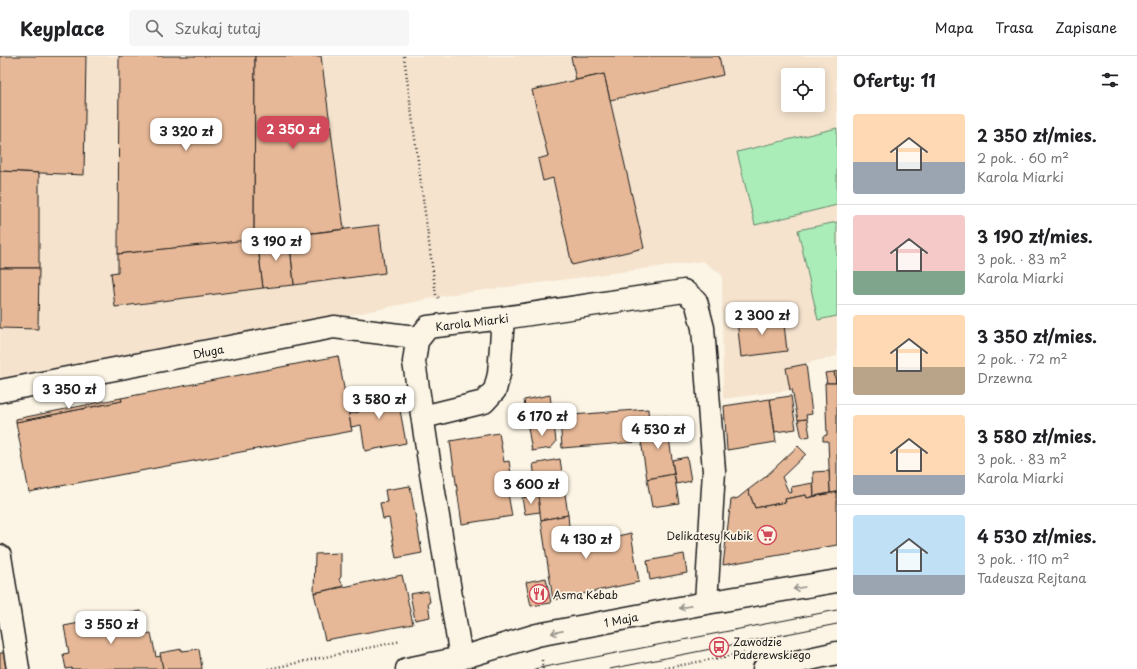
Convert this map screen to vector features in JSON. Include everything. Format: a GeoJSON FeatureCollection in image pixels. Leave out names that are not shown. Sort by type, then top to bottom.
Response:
{"type":"FeatureCollection","features":[{"type":"Feature","properties":{"kind":"street","name":"Karola Miarki"},"geometry":{"type":"LineString","coordinates":[[417,341],[428,326],[503,318],[684,291],[696,301],[703,328],[714,470],[706,603]]}},
{"type":"Feature","properties":{"kind":"street"},"geometry":{"type":"LineString","coordinates":[[423,417],[484,402],[495,390],[499,374],[503,318]]}},
{"type":"Feature","properties":{"kind":"street","name":"Długa"},"geometry":{"type":"LineString","coordinates":[[0,391],[334,327],[407,336],[417,341]]}},
{"type":"Feature","properties":{"kind":"street"},"geometry":{"type":"LineString","coordinates":[[417,341],[414,362],[460,658]]}},
{"type":"Feature","properties":{"kind":"street"},"geometry":{"type":"LineString","coordinates":[[0,556],[18,669]]}},
{"type":"Feature","properties":{"kind":"street","name":"1 Maja"},"geometry":{"type":"LineString","coordinates":[[408,669],[460,658],[537,636],[706,603],[837,581]]}},
{"type":"Feature","properties":{"kind":"street"},"geometry":{"type":"LineString","coordinates":[[764,669],[837,653]]}},
{"type":"Feature","properties":{"kind":"path"},"geometry":{"type":"LineString","coordinates":[[404,56],[436,295],[440,299]]}},
{"type":"Feature","properties":{"kind":"path"},"geometry":{"type":"LineString","coordinates":[[662,669],[749,652]]}},
{"type":"Feature","properties":{"kind":"shaded area"},"geometry":{"type":"Polygon","coordinates":[[[0,56],[837,56],[837,356],[786,368],[790,390],[723,399],[722,275],[703,261],[448,295],[0,388],[0,56]]]}},
{"type":"Feature","properties":{"kind":"green space"},"geometry":{"type":"Polygon","coordinates":[[[837,128],[837,205],[755,225],[737,152],[837,128]]]}},
{"type":"Feature","properties":{"kind":"green space"},"geometry":{"type":"Polygon","coordinates":[[[837,222],[837,316],[818,320],[798,230],[837,222]]]}},
{"type":"Feature","properties":{"kind":"building"},"geometry":{"type":"Polygon","coordinates":[[[0,56],[86,56],[84,175],[0,171],[0,56]]]}},
{"type":"Feature","properties":{"kind":"building"},"geometry":{"type":"Polygon","coordinates":[[[119,56],[255,56],[254,240],[118,254],[119,56]]]}},
{"type":"Feature","properties":{"kind":"building"},"geometry":{"type":"Polygon","coordinates":[[[255,56],[321,56],[344,229],[254,240],[255,56]]]}},
{"type":"Feature","properties":{"kind":"building"},"geometry":{"type":"Polygon","coordinates":[[[719,56],[723,75],[610,100],[604,74],[576,80],[571,57],[719,56]]]}},
{"type":"Feature","properties":{"kind":"building"},"geometry":{"type":"Polygon","coordinates":[[[604,74],[644,248],[572,265],[553,178],[543,181],[538,159],[548,156],[532,90],[604,74]]]}},
{"type":"Feature","properties":{"kind":"building"},"geometry":{"type":"Polygon","coordinates":[[[0,171],[39,173],[39,268],[0,268],[0,171]]]}},
{"type":"Feature","properties":{"kind":"building"},"geometry":{"type":"Polygon","coordinates":[[[379,225],[385,273],[294,285],[289,236],[379,225]]]}},
{"type":"Feature","properties":{"kind":"building"},"geometry":{"type":"Polygon","coordinates":[[[289,236],[294,285],[263,288],[257,239],[289,236]]]}},
{"type":"Feature","properties":{"kind":"building"},"geometry":{"type":"Polygon","coordinates":[[[257,239],[263,288],[115,307],[111,273],[118,272],[118,254],[257,239]]]}},
{"type":"Feature","properties":{"kind":"building"},"geometry":{"type":"Polygon","coordinates":[[[0,268],[39,268],[38,329],[0,328],[0,268]]]}},
{"type":"Feature","properties":{"kind":"building"},"geometry":{"type":"Polygon","coordinates":[[[783,315],[787,351],[741,357],[737,320],[783,315]]]}},
{"type":"Feature","properties":{"kind":"building"},"geometry":{"type":"Polygon","coordinates":[[[338,356],[352,431],[29,492],[16,422],[122,401],[121,398],[338,356]]]}},
{"type":"Feature","properties":{"kind":"building"},"geometry":{"type":"Polygon","coordinates":[[[806,364],[812,414],[806,415],[807,419],[798,420],[786,368],[806,364]]]}},
{"type":"Feature","properties":{"kind":"building"},"geometry":{"type":"Polygon","coordinates":[[[837,371],[837,383],[836,383],[834,372],[837,371]]]}},
{"type":"Feature","properties":{"kind":"building"},"geometry":{"type":"Polygon","coordinates":[[[834,372],[836,383],[827,383],[825,373],[834,372]]]}},
{"type":"Feature","properties":{"kind":"building"},"geometry":{"type":"Polygon","coordinates":[[[825,383],[837,383],[837,492],[830,493],[828,441],[823,441],[823,436],[827,435],[825,383]]]}},
{"type":"Feature","properties":{"kind":"building"},"geometry":{"type":"Polygon","coordinates":[[[396,388],[406,443],[365,451],[361,425],[351,427],[349,414],[359,412],[356,396],[396,388]]]}},
{"type":"Feature","properties":{"kind":"building"},"geometry":{"type":"Polygon","coordinates":[[[550,395],[552,410],[556,410],[558,419],[553,420],[554,424],[528,428],[524,400],[550,395]]]}},
{"type":"Feature","properties":{"kind":"building"},"geometry":{"type":"Polygon","coordinates":[[[791,396],[796,429],[775,432],[770,399],[791,396]]]}},
{"type":"Feature","properties":{"kind":"building"},"geometry":{"type":"Polygon","coordinates":[[[121,398],[122,401],[16,422],[16,419],[121,398]]]}},
{"type":"Feature","properties":{"kind":"building"},"geometry":{"type":"Polygon","coordinates":[[[770,399],[776,442],[727,450],[724,406],[770,399]]]}},
{"type":"Feature","properties":{"kind":"building"},"geometry":{"type":"Polygon","coordinates":[[[648,409],[650,441],[562,448],[560,416],[648,409]]]}},
{"type":"Feature","properties":{"kind":"building"},"geometry":{"type":"Polygon","coordinates":[[[666,416],[674,474],[647,479],[641,441],[650,441],[648,419],[666,416]]]}},
{"type":"Feature","properties":{"kind":"building"},"geometry":{"type":"Polygon","coordinates":[[[807,419],[810,436],[802,438],[798,420],[807,419]]]}},
{"type":"Feature","properties":{"kind":"building"},"geometry":{"type":"Polygon","coordinates":[[[554,424],[556,442],[551,448],[532,451],[528,428],[554,424]]]}},
{"type":"Feature","properties":{"kind":"building"},"geometry":{"type":"Polygon","coordinates":[[[499,433],[504,462],[509,461],[513,487],[507,488],[512,516],[462,524],[450,441],[499,433]]]}},
{"type":"Feature","properties":{"kind":"building"},"geometry":{"type":"Polygon","coordinates":[[[798,446],[806,454],[782,477],[789,493],[792,492],[791,487],[813,483],[814,496],[807,498],[806,495],[785,499],[786,502],[755,508],[748,490],[764,478],[798,446]]]}},
{"type":"Feature","properties":{"kind":"building"},"geometry":{"type":"Polygon","coordinates":[[[687,457],[691,481],[676,484],[672,460],[687,457]]]}},
{"type":"Feature","properties":{"kind":"building"},"geometry":{"type":"Polygon","coordinates":[[[560,459],[568,515],[541,520],[533,464],[560,459]]]}},
{"type":"Feature","properties":{"kind":"building"},"geometry":{"type":"Polygon","coordinates":[[[829,471],[830,493],[814,496],[813,472],[829,471]]]}},
{"type":"Feature","properties":{"kind":"building"},"geometry":{"type":"Polygon","coordinates":[[[674,474],[679,503],[652,507],[647,479],[674,474]]]}},
{"type":"Feature","properties":{"kind":"building"},"geometry":{"type":"Polygon","coordinates":[[[410,486],[422,553],[396,558],[389,518],[383,519],[380,503],[387,502],[385,490],[410,486]]]}},
{"type":"Feature","properties":{"kind":"building"},"geometry":{"type":"Polygon","coordinates":[[[748,490],[755,508],[786,502],[785,499],[806,495],[807,498],[837,492],[837,545],[723,565],[731,500],[738,498],[748,490]]]}},
{"type":"Feature","properties":{"kind":"building"},"geometry":{"type":"Polygon","coordinates":[[[538,495],[540,512],[525,514],[522,498],[538,495]]]}},
{"type":"Feature","properties":{"kind":"building"},"geometry":{"type":"Polygon","coordinates":[[[568,515],[570,536],[578,538],[602,533],[604,539],[631,533],[639,582],[553,600],[541,520],[568,515]]]}},
{"type":"Feature","properties":{"kind":"building"},"geometry":{"type":"Polygon","coordinates":[[[341,553],[341,577],[339,579],[344,586],[314,593],[315,554],[341,553]]]}},
{"type":"Feature","properties":{"kind":"building"},"geometry":{"type":"Polygon","coordinates":[[[684,554],[687,573],[650,580],[647,561],[684,554]]]}},
{"type":"Feature","properties":{"kind":"building"},"geometry":{"type":"Polygon","coordinates":[[[402,575],[413,624],[325,640],[314,593],[402,575]]]}},
{"type":"Feature","properties":{"kind":"building"},"geometry":{"type":"Polygon","coordinates":[[[546,578],[551,603],[531,606],[526,582],[546,578]]]}},
{"type":"Feature","properties":{"kind":"building"},"geometry":{"type":"Polygon","coordinates":[[[428,591],[430,617],[415,620],[410,594],[428,591]]]}},
{"type":"Feature","properties":{"kind":"building"},"geometry":{"type":"Polygon","coordinates":[[[141,611],[145,634],[151,633],[156,657],[161,656],[163,669],[66,669],[63,654],[69,653],[64,626],[141,611]]]}},
{"type":"Feature","properties":{"kind":"building"},"geometry":{"type":"Polygon","coordinates":[[[182,649],[182,651],[199,649],[202,669],[163,669],[160,653],[182,649]]]}},
{"type":"Feature","properties":{"kind":"building"},"geometry":{"type":"Polygon","coordinates":[[[0,653],[4,653],[6,669],[0,669],[0,653]]]}},
{"type":"Feature","properties":{"kind":"tram line"},"geometry":{"type":"LineString","coordinates":[[534,669],[837,610]]}},
{"type":"Feature","properties":{"kind":"tram line"},"geometry":{"type":"LineString","coordinates":[[610,669],[837,624]]}},
{"type":"Feature","properties":{"kind":"place","name":"Delikatesy Kubik"},"geometry":{"type":"Point","coordinates":[767,535]}},
{"type":"Feature","properties":{"kind":"place","name":"Asma Kebab"},"geometry":{"type":"Point","coordinates":[539,594]}},
{"type":"Feature","properties":{"kind":"place","name":"Zawodzie Paderewskiego"},"geometry":{"type":"Point","coordinates":[719,647]}}]}
